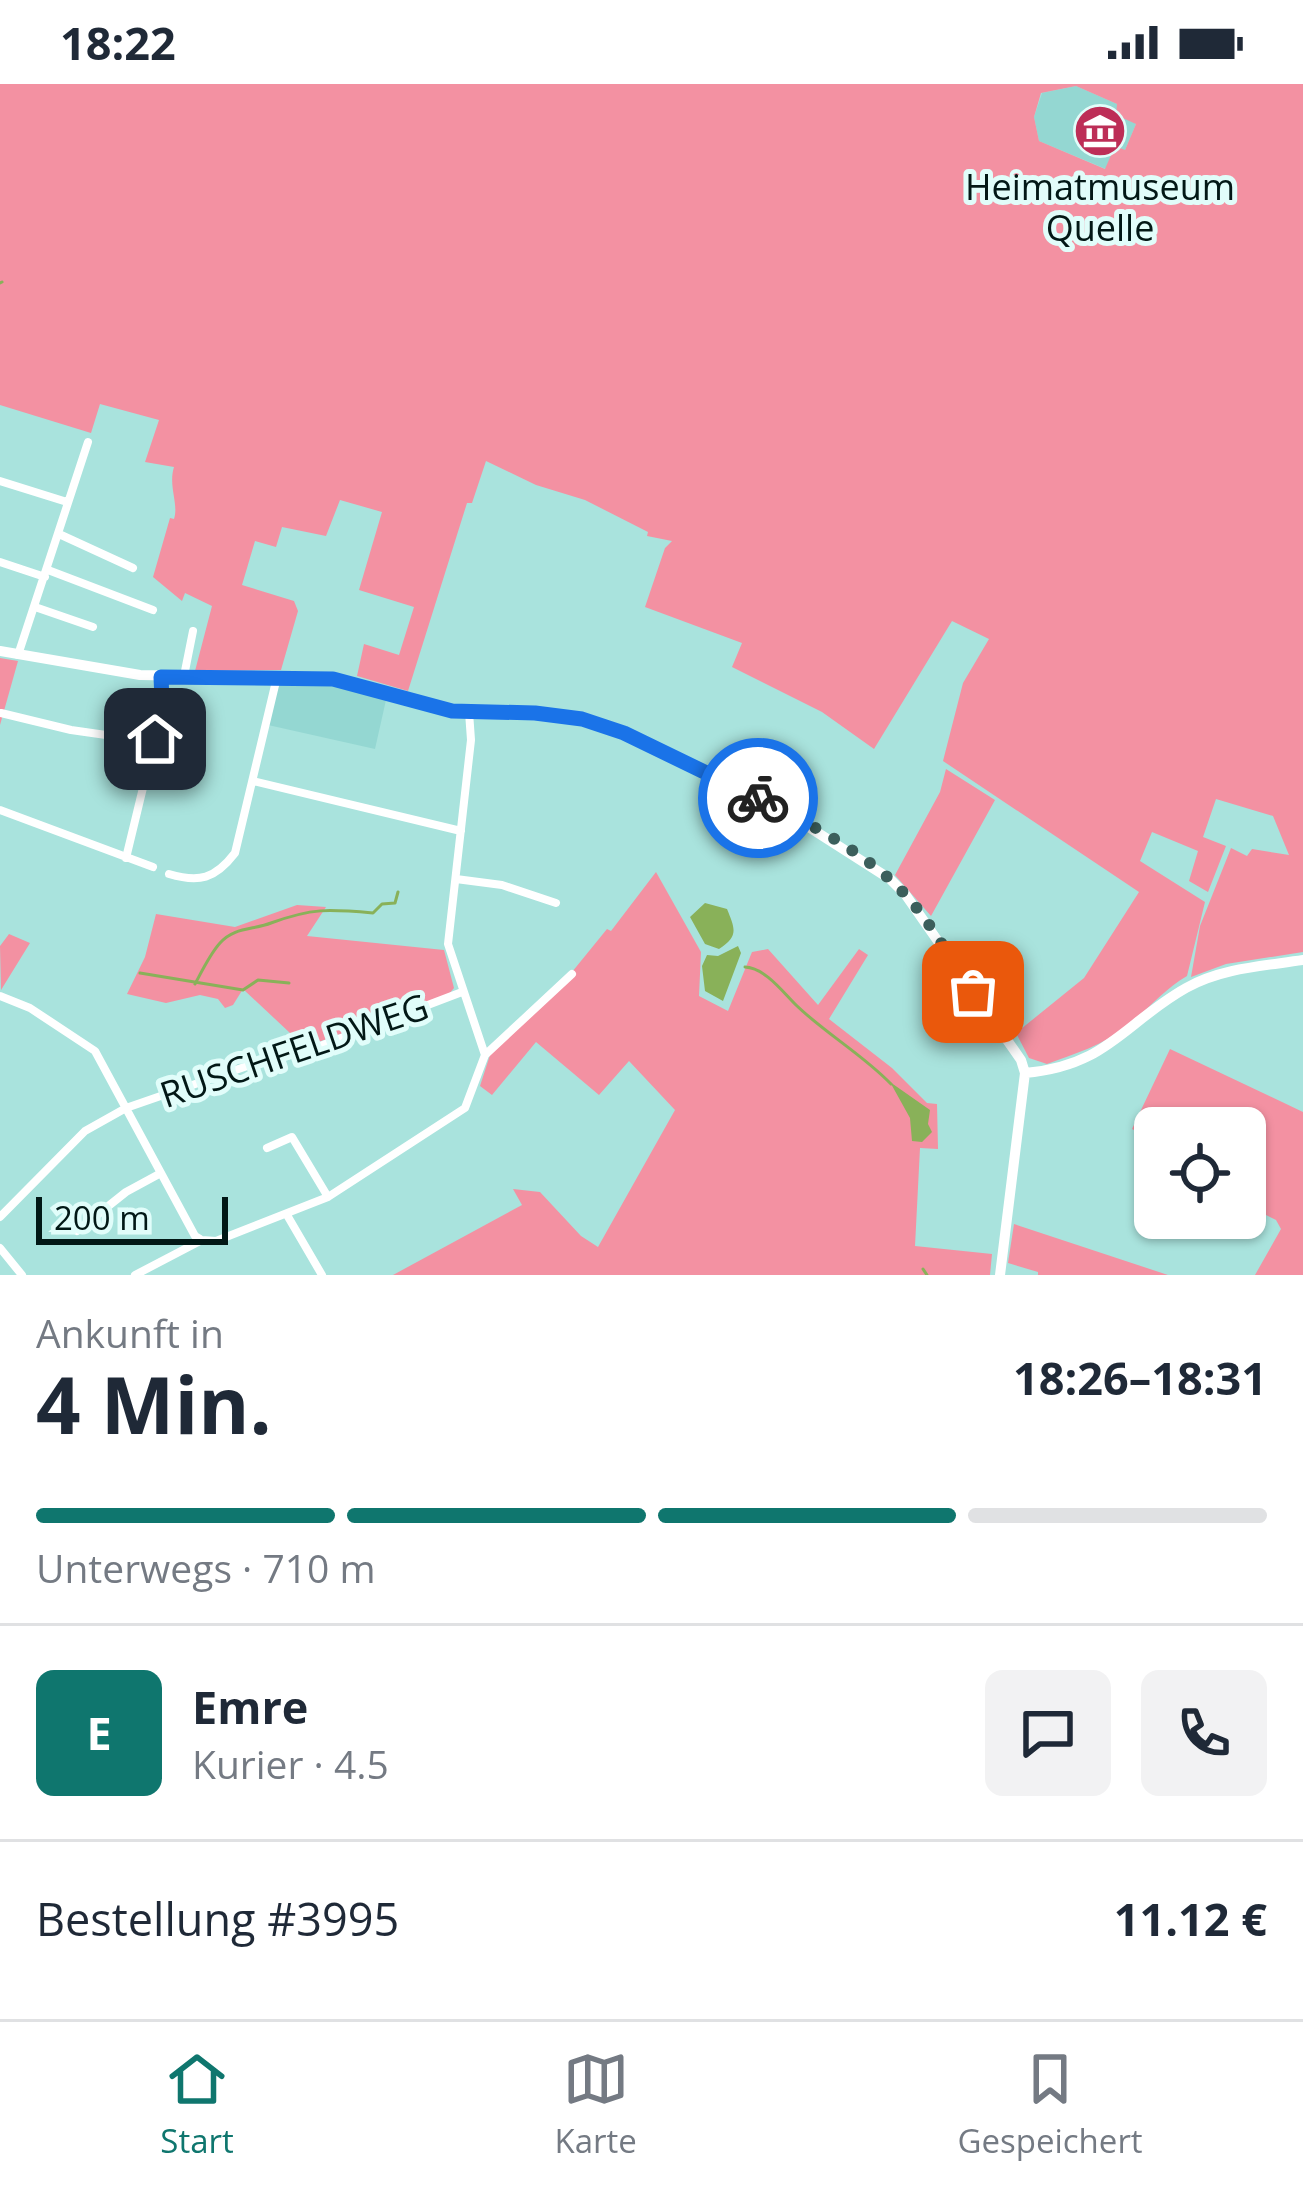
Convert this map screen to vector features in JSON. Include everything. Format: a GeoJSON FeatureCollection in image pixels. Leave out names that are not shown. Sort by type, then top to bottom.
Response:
{"type":"FeatureCollection","features":[{"type":"Feature","properties":{"kind":"main road"},"geometry":{"type":"LineString","coordinates":[[0,651],[161,677],[344,680],[410,701],[469,712],[561,715],[606,726],[720,778],[824,835],[905,894],[1021,1060],[1025,1073],[1000,1275]]}},
{"type":"Feature","properties":{"kind":"main road"},"geometry":{"type":"LineString","coordinates":[[1025,1073],[1059,1068],[1095,1053],[1191,985],[1233,971],[1303,960]]}},
{"type":"Feature","properties":{"kind":"street"},"geometry":{"type":"LineString","coordinates":[[18,656],[88,442]]}},
{"type":"Feature","properties":{"kind":"street"},"geometry":{"type":"LineString","coordinates":[[0,481],[67,502]]}},
{"type":"Feature","properties":{"kind":"street"},"geometry":{"type":"LineString","coordinates":[[59,534],[133,568]]}},
{"type":"Feature","properties":{"kind":"street"},"geometry":{"type":"LineString","coordinates":[[0,562],[153,610]]}},
{"type":"Feature","properties":{"kind":"street"},"geometry":{"type":"LineString","coordinates":[[35,607],[93,627]]}},
{"type":"Feature","properties":{"kind":"street"},"geometry":{"type":"LineString","coordinates":[[184,678],[194,631]]}},
{"type":"Feature","properties":{"kind":"street"},"geometry":{"type":"LineString","coordinates":[[169,874],[203,880],[225,867],[238,844],[277,676]]}},
{"type":"Feature","properties":{"kind":"street"},"geometry":{"type":"LineString","coordinates":[[126,858],[163,723],[161,677]]}},
{"type":"Feature","properties":{"kind":"street"},"geometry":{"type":"LineString","coordinates":[[1,712],[71,730],[155,742]]}},
{"type":"Feature","properties":{"kind":"street"},"geometry":{"type":"LineString","coordinates":[[469,712],[471,740],[448,944],[485,1055]]}},
{"type":"Feature","properties":{"kind":"street"},"geometry":{"type":"LineString","coordinates":[[163,723],[186,727]]}},
{"type":"Feature","properties":{"kind":"street"},"geometry":{"type":"LineString","coordinates":[[253,781],[461,831]]}},
{"type":"Feature","properties":{"kind":"street"},"geometry":{"type":"LineString","coordinates":[[0,810],[153,867]]}},
{"type":"Feature","properties":{"kind":"street"},"geometry":{"type":"LineString","coordinates":[[456,879],[502,885],[556,902]]}},
{"type":"Feature","properties":{"kind":"street"},"geometry":{"type":"LineString","coordinates":[[0,996],[30,1008],[95,1051],[195,1236],[216,1241],[328,1197],[458,1115],[485,1055],[572,974]]}},
{"type":"Feature","properties":{"kind":"street","name":"RUSCHFELDWEG"},"geometry":{"type":"LineString","coordinates":[[0,1217],[85,1131],[126,1108],[253,1064],[307,1051],[462,992]]}},
{"type":"Feature","properties":{"kind":"street"},"geometry":{"type":"LineString","coordinates":[[267,1148],[292,1137],[328,1197]]}},
{"type":"Feature","properties":{"kind":"street"},"geometry":{"type":"LineString","coordinates":[[77,1231],[126,1192],[160,1173]]}},
{"type":"Feature","properties":{"kind":"street"},"geometry":{"type":"LineString","coordinates":[[286,1215],[322,1275]]}},
{"type":"Feature","properties":{"kind":"street"},"geometry":{"type":"LineString","coordinates":[[135,1275],[202,1240]]}},
{"type":"Feature","properties":{"kind":"street"},"geometry":{"type":"LineString","coordinates":[[0,1248],[22,1275]]}},
{"type":"Feature","properties":{"kind":"shaded area"},"geometry":{"type":"Polygon","coordinates":[[[0,84],[1303,84],[1303,952],[1226,964],[1191,977],[1200,926],[1231,848],[1247,856],[1252,849],[1289,855],[1273,816],[1216,799],[1203,837],[1226,846],[1208,892],[1189,881],[1198,851],[1152,832],[1140,861],[1205,902],[1187,976],[1099,1044],[1047,1064],[1029,1058],[1016,1033],[1084,978],[1139,892],[943,761],[963,683],[989,639],[952,621],[874,749],[822,712],[732,667],[742,643],[645,607],[665,548],[672,541],[647,536],[648,532],[585,500],[536,485],[486,461],[472,503],[467,503],[408,691],[357,676],[364,644],[399,655],[414,607],[359,590],[382,512],[340,500],[326,536],[282,527],[276,547],[255,541],[242,585],[294,601],[298,611],[281,670],[195,671],[212,606],[185,593],[182,601],[153,577],[175,513],[174,467],[145,462],[159,420],[100,404],[91,433],[0,405],[0,84]],[[1076,86],[1041,93],[1034,117],[1039,141],[1105,169],[1115,146],[1125,150],[1136,124],[1116,115],[1117,104],[1076,86]]]}},
{"type":"Feature","properties":{"kind":"shaded area"},"geometry":{"type":"Polygon","coordinates":[[[1076,86],[1117,104],[1136,124],[1125,150],[1106,169],[1039,141],[1034,117],[1042,93],[1076,86]]]}},
{"type":"Feature","properties":{"kind":"shaded area"},"geometry":{"type":"Polygon","coordinates":[[[0,658],[18,661],[0,725],[0,658]]]}},
{"type":"Feature","properties":{"kind":"shaded area"},"geometry":{"type":"Polygon","coordinates":[[[278,682],[346,687],[386,700],[375,749],[268,725],[278,682]]]}},
{"type":"Feature","properties":{"kind":"shaded area"},"geometry":{"type":"Polygon","coordinates":[[[946,769],[995,800],[931,916],[895,875],[940,792],[946,769]]]}},
{"type":"Feature","properties":{"kind":"shaded area"},"geometry":{"type":"Polygon","coordinates":[[[656,872],[701,952],[699,996],[728,1011],[752,952],[768,949],[818,1005],[859,949],[868,955],[829,1019],[892,1068],[927,1103],[937,1104],[938,1149],[920,1148],[915,1246],[992,1254],[990,1275],[393,1275],[522,1205],[513,1189],[540,1192],[581,1236],[598,1247],[675,1110],[629,1061],[599,1095],[536,1042],[492,1095],[480,1086],[490,1055],[574,974],[656,872]]]}},
{"type":"Feature","properties":{"kind":"shaded area"},"geometry":{"type":"Polygon","coordinates":[[[705,903],[727,909],[732,922],[734,932],[719,949],[705,944],[690,917],[705,903]]]}},
{"type":"Feature","properties":{"kind":"shaded area"},"geometry":{"type":"Polygon","coordinates":[[[297,905],[326,907],[307,936],[444,950],[454,988],[449,994],[305,1047],[243,989],[233,1005],[225,1008],[218,999],[200,995],[166,1003],[127,994],[145,957],[156,914],[235,927],[297,905]]]}},
{"type":"Feature","properties":{"kind":"shaded area"},"geometry":{"type":"Polygon","coordinates":[[[9,934],[30,943],[1,990],[0,946],[9,934]]]}},
{"type":"Feature","properties":{"kind":"shaded area"},"geometry":{"type":"Polygon","coordinates":[[[738,946],[741,953],[723,1001],[705,991],[702,966],[707,955],[718,956],[738,946]]]}},
{"type":"Feature","properties":{"kind":"shaded area"},"geometry":{"type":"Polygon","coordinates":[[[1170,1049],[1303,1112],[1303,1275],[1255,1275],[1281,1229],[1266,1215],[1266,1107],[1142,1107],[1170,1049]]]}},
{"type":"Feature","properties":{"kind":"shaded area"},"geometry":{"type":"Polygon","coordinates":[[[890,1082],[930,1110],[932,1132],[922,1142],[912,1141],[910,1118],[890,1082]]]}},
{"type":"Feature","properties":{"kind":"shaded area"},"geometry":{"type":"Polygon","coordinates":[[[1014,1224],[1168,1275],[1038,1275],[1008,1263],[1014,1224]]]}},
{"type":"Feature","properties":{"kind":"waterway"},"geometry":{"type":"LineString","coordinates":[[195,984],[216,947],[231,934],[309,912],[373,913],[382,904],[395,903],[398,892]]}},
{"type":"Feature","properties":{"kind":"waterway"},"geometry":{"type":"LineString","coordinates":[[745,967],[766,976],[891,1084]]}},
{"type":"Feature","properties":{"kind":"waterway"},"geometry":{"type":"LineString","coordinates":[[140,973],[243,990],[258,980],[289,983]]}},
{"type":"Feature","properties":{"kind":"waterway"},"geometry":{"type":"LineString","coordinates":[[923,1269],[927,1275]]}},
{"type":"Feature","properties":{"kind":"way so far"},"geometry":{"type":"LineString","coordinates":[[758,798],[890,880],[905,894],[973,992]]}},
{"type":"Feature","properties":{"kind":"place","name":"Heimatmuseum Quelle"},"geometry":{"type":"Point","coordinates":[1100,131]}},
{"type":"Feature","properties":{"kind":"route"},"geometry":{"type":"LineString","coordinates":[[155,739],[163,725],[161,677],[344,680],[452,711],[582,719],[624,733],[758,798]]}}]}
